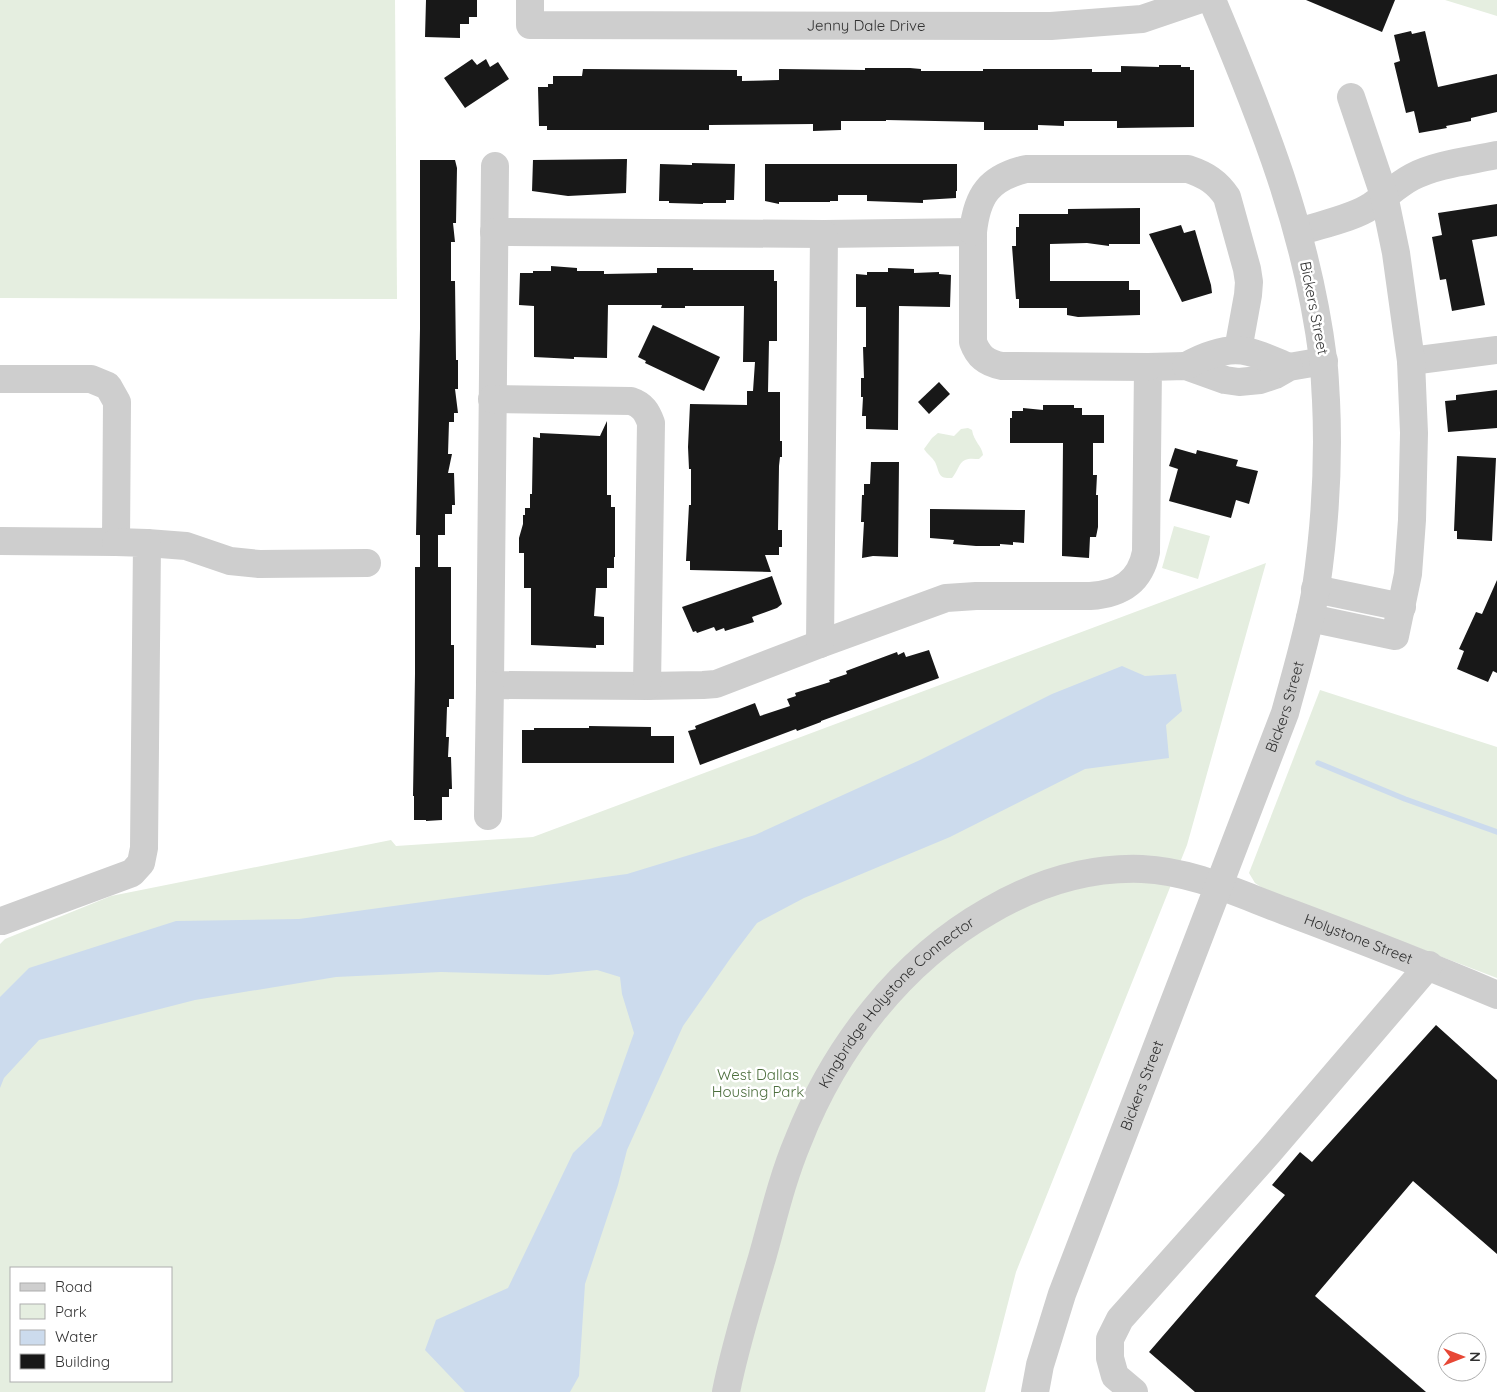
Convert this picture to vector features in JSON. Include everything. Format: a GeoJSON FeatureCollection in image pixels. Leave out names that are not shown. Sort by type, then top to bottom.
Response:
{"type":"FeatureCollection","features":[{"type":"Feature","properties":{"kind":"street","name":"Jenny Dale Drive"},"geometry":{"type":"LineString","coordinates":[[530,12],[1051,26],[1142,18],[1198,0]]}},
{"type":"Feature","properties":{"kind":"street","name":"Bickers Street"},"geometry":{"type":"LineString","coordinates":[[1035,1392],[1040,1365],[1062,1294],[1285,713],[1310,618],[1323,532],[1328,448],[1324,361],[1315,301],[1299,232],[1276,159],[1246,80],[1212,0]]}},
{"type":"Feature","properties":{"kind":"street"},"geometry":{"type":"LineString","coordinates":[[1310,618],[1395,636],[1408,574],[1412,520],[1414,433],[1411,361],[1396,253],[1384,195],[1352,98]]}},
{"type":"Feature","properties":{"kind":"street"},"geometry":{"type":"LineString","coordinates":[[1299,232],[1371,206],[1412,177],[1432,170],[1497,156]]}},
{"type":"Feature","properties":{"kind":"street"},"geometry":{"type":"LineString","coordinates":[[488,816],[495,166]]}},
{"type":"Feature","properties":{"kind":"street"},"geometry":{"type":"LineString","coordinates":[[1238,350],[1248,295],[1248,269],[1226,197],[1213,180],[1202,174],[1188,169],[1026,169],[998,179],[990,187],[975,212],[973,232],[973,342],[986,361],[1002,366],[1186,366],[1225,380],[1239,382],[1260,380],[1276,375],[1289,367],[1324,361]]}},
{"type":"Feature","properties":{"kind":"street"},"geometry":{"type":"LineString","coordinates":[[494,232],[824,234],[973,232]]}},
{"type":"Feature","properties":{"kind":"street"},"geometry":{"type":"LineString","coordinates":[[820,644],[824,234]]}},
{"type":"Feature","properties":{"kind":"street"},"geometry":{"type":"LineString","coordinates":[[1186,366],[1211,355],[1238,350],[1257,354],[1289,367]]}},
{"type":"Feature","properties":{"kind":"street"},"geometry":{"type":"LineString","coordinates":[[1411,361],[1497,350]]}},
{"type":"Feature","properties":{"kind":"street"},"geometry":{"type":"LineString","coordinates":[[490,685],[703,686],[716,684],[946,598],[976,596],[1090,596],[1109,594],[1127,586],[1139,572],[1144,563],[1146,552],[1148,367]]}},
{"type":"Feature","properties":{"kind":"street"},"geometry":{"type":"LineString","coordinates":[[0,379],[91,379],[108,386],[117,402],[116,542]]}},
{"type":"Feature","properties":{"kind":"street"},"geometry":{"type":"LineString","coordinates":[[492,399],[631,401],[637,403],[648,414],[651,423],[647,686]]}},
{"type":"Feature","properties":{"kind":"street"},"geometry":{"type":"LineString","coordinates":[[0,541],[116,542],[186,546],[230,561],[259,564],[367,563]]}},
{"type":"Feature","properties":{"kind":"street"},"geometry":{"type":"LineString","coordinates":[[0,921],[132,873],[141,863],[144,848],[147,543]]}},
{"type":"Feature","properties":{"kind":"street"},"geometry":{"type":"LineString","coordinates":[[1315,589],[1402,607]]}},
{"type":"Feature","properties":{"kind":"street","name":"Kingbridge Holystone Connector"},"geometry":{"type":"LineString","coordinates":[[726,1392],[733,1358],[781,1192],[797,1143],[814,1104],[831,1072],[852,1040],[882,1001],[923,957],[969,922],[1014,896],[1070,875],[1104,869],[1144,869],[1196,878],[1219,887]]}},
{"type":"Feature","properties":{"kind":"street","name":"Holystone Street"},"geometry":{"type":"LineString","coordinates":[[1219,887],[1430,966],[1497,995]]}},
{"type":"Feature","properties":{"kind":"street"},"geometry":{"type":"LineString","coordinates":[[1134,1392],[1115,1376],[1110,1358],[1110,1338],[1120,1319],[1269,1152],[1430,966]]}},
{"type":"Feature","properties":{"kind":"green space"},"geometry":{"type":"Polygon","coordinates":[[[0,0],[395,0],[397,299],[0,298],[0,0]]]}},
{"type":"Feature","properties":{"kind":"green space"},"geometry":{"type":"Polygon","coordinates":[[[1445,0],[1497,0],[1497,16],[1445,0]]]}},
{"type":"Feature","properties":{"kind":"green space"},"geometry":{"type":"Polygon","coordinates":[[[968,428],[972,430],[983,455],[979,459],[963,461],[952,478],[941,476],[934,460],[924,449],[938,433],[954,436],[961,429],[968,428]]]}},
{"type":"Feature","properties":{"kind":"green space"},"geometry":{"type":"Polygon","coordinates":[[[1174,526],[1210,536],[1198,579],[1162,568],[1174,526]]]}},
{"type":"Feature","properties":{"kind":"green space","name":"West Dallas Housing Park"},"geometry":{"type":"Polygon","coordinates":[[[1266,563],[1187,845],[1016,1272],[985,1392],[0,1392],[0,944],[5,939],[111,896],[391,840],[396,846],[533,837],[1266,563]]]}},
{"type":"Feature","properties":{"kind":"green space"},"geometry":{"type":"Polygon","coordinates":[[[1320,690],[1497,747],[1497,978],[1264,889],[1255,883],[1249,873],[1320,690]]]}},
{"type":"Feature","properties":{"kind":"water"},"geometry":{"type":"Polygon","coordinates":[[[1122,666],[1145,676],[1176,674],[1182,711],[1166,725],[1169,758],[1085,769],[950,837],[804,898],[757,923],[683,1026],[627,1150],[618,1185],[585,1284],[579,1376],[570,1392],[465,1392],[425,1350],[436,1320],[508,1288],[573,1153],[601,1126],[634,1033],[622,994],[620,977],[597,970],[548,975],[441,972],[336,977],[195,1000],[39,1040],[4,1078],[0,1088],[0,997],[29,968],[176,921],[299,919],[627,874],[755,835],[920,760],[1052,694],[1122,666]]]}},
{"type":"Feature","properties":{"kind":"building"},"geometry":{"type":"Polygon","coordinates":[[[426,0],[477,0],[477,17],[469,17],[469,24],[460,24],[460,38],[425,37],[426,0]]]}},
{"type":"Feature","properties":{"kind":"building"},"geometry":{"type":"Polygon","coordinates":[[[1306,0],[1395,0],[1382,32],[1306,0]]]}},
{"type":"Feature","properties":{"kind":"building"},"geometry":{"type":"Polygon","coordinates":[[[1411,31],[1412,34],[1425,31],[1438,87],[1497,74],[1497,112],[1471,118],[1471,121],[1446,126],[1447,128],[1419,133],[1414,111],[1406,113],[1394,63],[1400,61],[1394,35],[1411,31]]]}},
{"type":"Feature","properties":{"kind":"building"},"geometry":{"type":"Polygon","coordinates":[[[472,59],[477,65],[486,59],[490,67],[498,62],[509,79],[465,108],[444,78],[472,59]]]}},
{"type":"Feature","properties":{"kind":"building"},"geometry":{"type":"Polygon","coordinates":[[[1159,65],[1181,65],[1181,67],[1190,67],[1190,70],[1194,70],[1194,127],[1117,128],[1117,121],[1064,121],[1064,126],[1038,125],[1038,130],[984,130],[984,122],[886,120],[841,121],[841,130],[813,131],[813,124],[709,125],[709,130],[547,130],[547,126],[539,126],[538,87],[548,87],[548,84],[553,84],[553,76],[582,76],[583,69],[737,70],[737,76],[742,76],[742,81],[779,80],[779,69],[865,70],[865,68],[910,68],[921,69],[921,71],[983,71],[983,69],[1092,69],[1092,72],[1121,72],[1121,66],[1159,67],[1159,65]]]}},
{"type":"Feature","properties":{"kind":"building"},"geometry":{"type":"Polygon","coordinates":[[[627,159],[626,193],[568,196],[532,191],[533,160],[627,159]]]}},
{"type":"Feature","properties":{"kind":"building"},"geometry":{"type":"Polygon","coordinates":[[[420,160],[455,160],[457,168],[456,223],[453,223],[455,242],[451,242],[451,281],[455,281],[458,389],[455,389],[458,413],[454,413],[454,422],[449,422],[448,454],[452,454],[448,473],[454,473],[455,505],[452,505],[452,514],[445,514],[445,535],[438,535],[438,567],[451,567],[451,645],[454,645],[454,699],[449,699],[449,707],[447,707],[446,737],[449,737],[448,757],[451,757],[452,789],[449,789],[449,797],[442,797],[442,820],[426,821],[414,820],[413,796],[415,567],[420,567],[420,535],[416,535],[420,329],[420,160]]]}},
{"type":"Feature","properties":{"kind":"building"},"geometry":{"type":"Polygon","coordinates":[[[692,163],[735,164],[734,200],[726,200],[726,203],[703,204],[659,201],[660,164],[692,165],[692,163]]]}},
{"type":"Feature","properties":{"kind":"building"},"geometry":{"type":"Polygon","coordinates":[[[765,164],[957,164],[956,198],[923,200],[923,203],[867,201],[867,195],[838,195],[838,201],[779,202],[779,204],[765,201],[765,164]]]}},
{"type":"Feature","properties":{"kind":"building"},"geometry":{"type":"Polygon","coordinates":[[[1497,204],[1497,236],[1472,240],[1485,305],[1452,311],[1446,279],[1440,280],[1432,237],[1442,235],[1438,213],[1497,204]]]}},
{"type":"Feature","properties":{"kind":"building"},"geometry":{"type":"Polygon","coordinates":[[[1140,208],[1140,244],[1109,244],[1109,246],[1087,243],[1050,244],[1050,281],[1129,281],[1129,290],[1140,290],[1140,315],[1078,317],[1067,315],[1067,308],[1019,308],[1019,299],[1016,299],[1012,246],[1016,246],[1016,227],[1019,227],[1019,214],[1068,214],[1068,209],[1140,208]]]}},
{"type":"Feature","properties":{"kind":"building"},"geometry":{"type":"Polygon","coordinates":[[[1181,225],[1184,233],[1195,230],[1212,293],[1182,302],[1149,234],[1181,225]]]}},
{"type":"Feature","properties":{"kind":"building"},"geometry":{"type":"Polygon","coordinates":[[[551,266],[577,268],[577,271],[604,271],[604,274],[657,273],[657,268],[774,270],[774,281],[777,281],[777,341],[769,341],[768,392],[780,392],[780,441],[782,441],[782,457],[780,457],[779,466],[778,530],[782,530],[782,547],[779,547],[779,555],[765,555],[771,572],[690,570],[690,561],[686,561],[689,505],[691,505],[691,469],[689,469],[688,447],[690,404],[747,405],[747,391],[753,391],[755,362],[743,362],[744,306],[661,308],[662,305],[608,305],[607,358],[534,357],[534,306],[519,305],[520,273],[551,271],[551,266]]]}},
{"type":"Feature","properties":{"kind":"building"},"geometry":{"type":"Polygon","coordinates":[[[888,268],[914,269],[914,273],[939,272],[939,274],[951,275],[950,307],[899,306],[898,430],[866,429],[866,416],[862,416],[861,378],[864,378],[863,347],[866,347],[866,307],[856,307],[856,274],[867,275],[867,272],[888,272],[888,268]]]}},
{"type":"Feature","properties":{"kind":"building"},"geometry":{"type":"Polygon","coordinates":[[[653,325],[720,357],[704,391],[645,363],[646,361],[638,357],[653,325]]]}},
{"type":"Feature","properties":{"kind":"building"},"geometry":{"type":"Polygon","coordinates":[[[939,382],[950,394],[929,414],[918,402],[939,382]]]}},
{"type":"Feature","properties":{"kind":"building"},"geometry":{"type":"Polygon","coordinates":[[[1497,390],[1497,428],[1448,432],[1445,401],[1456,400],[1456,395],[1497,390]]]}},
{"type":"Feature","properties":{"kind":"building"},"geometry":{"type":"Polygon","coordinates":[[[1043,405],[1074,405],[1074,408],[1082,408],[1082,415],[1104,415],[1104,443],[1093,443],[1093,475],[1097,475],[1098,527],[1096,537],[1090,537],[1089,558],[1062,556],[1063,443],[1010,443],[1010,418],[1012,418],[1012,411],[1023,411],[1023,408],[1043,410],[1043,405]]]}},
{"type":"Feature","properties":{"kind":"building"},"geometry":{"type":"Polygon","coordinates":[[[607,421],[607,495],[611,495],[611,507],[615,507],[615,557],[614,568],[607,568],[607,588],[596,588],[594,616],[604,617],[604,645],[596,645],[596,648],[531,645],[531,588],[524,588],[524,553],[519,553],[519,538],[525,508],[530,508],[530,494],[532,494],[533,437],[540,438],[540,433],[600,436],[607,421]]]}},
{"type":"Feature","properties":{"kind":"building"},"geometry":{"type":"Polygon","coordinates":[[[1175,448],[1196,454],[1197,450],[1238,460],[1236,466],[1258,471],[1249,504],[1236,500],[1231,518],[1169,501],[1178,469],[1169,466],[1175,448]]]}},
{"type":"Feature","properties":{"kind":"building"},"geometry":{"type":"Polygon","coordinates":[[[1457,456],[1496,458],[1492,541],[1457,539],[1457,531],[1454,531],[1457,456]]]}},
{"type":"Feature","properties":{"kind":"building"},"geometry":{"type":"Polygon","coordinates":[[[871,462],[899,462],[898,557],[873,556],[862,558],[864,522],[861,522],[862,495],[864,495],[864,484],[870,484],[871,462]]]}},
{"type":"Feature","properties":{"kind":"building"},"geometry":{"type":"Polygon","coordinates":[[[930,509],[1025,510],[1024,543],[1013,542],[1013,545],[976,546],[953,544],[954,540],[930,538],[930,509]]]}},
{"type":"Feature","properties":{"kind":"building"},"geometry":{"type":"Polygon","coordinates":[[[772,576],[782,604],[777,608],[752,617],[754,622],[725,631],[724,628],[716,631],[714,627],[697,633],[696,631],[693,632],[682,607],[772,576]]]}},
{"type":"Feature","properties":{"kind":"building"},"geometry":{"type":"Polygon","coordinates":[[[1497,580],[1497,673],[1493,671],[1488,682],[1457,669],[1464,651],[1459,649],[1476,612],[1482,614],[1497,580]]]}},
{"type":"Feature","properties":{"kind":"building"},"geometry":{"type":"Polygon","coordinates":[[[929,650],[939,678],[700,765],[688,731],[696,729],[695,726],[755,703],[760,716],[790,706],[787,699],[796,696],[795,693],[830,682],[829,680],[847,674],[846,671],[897,652],[898,655],[904,652],[906,657],[929,650]]]}},
{"type":"Feature","properties":{"kind":"building"},"geometry":{"type":"Polygon","coordinates":[[[589,726],[651,727],[651,736],[674,736],[674,763],[522,763],[522,730],[534,730],[534,728],[589,728],[589,726]]]}},
{"type":"Feature","properties":{"kind":"building"},"geometry":{"type":"Polygon","coordinates":[[[1436,1025],[1497,1080],[1497,1254],[1413,1181],[1315,1296],[1426,1392],[1195,1392],[1149,1352],[1285,1195],[1272,1185],[1300,1152],[1312,1162],[1436,1025]]]}},
{"type":"Feature","properties":{"kind":"waterway"},"geometry":{"type":"LineString","coordinates":[[1318,763],[1405,799],[1497,832]]}}]}
